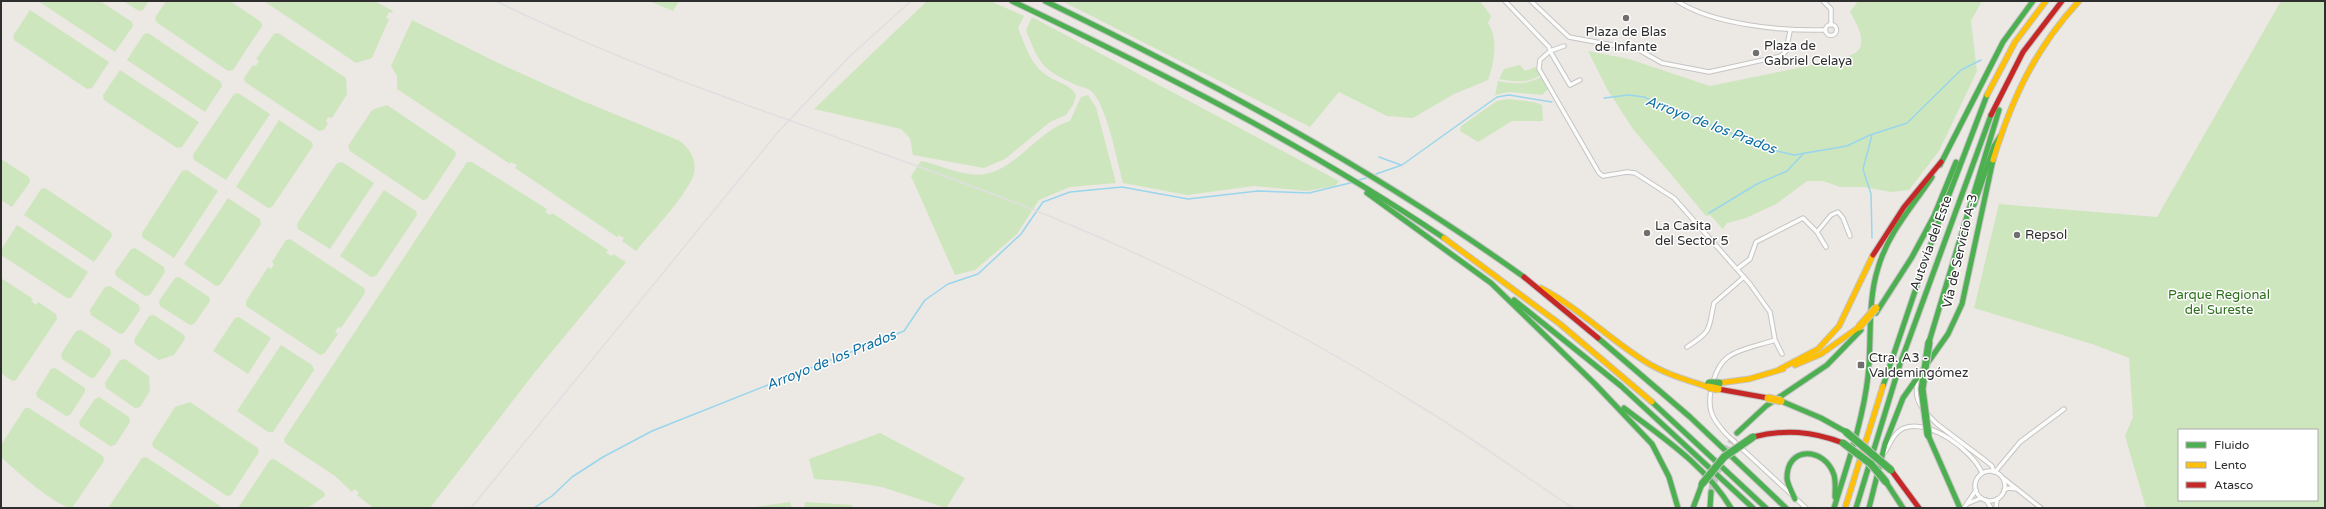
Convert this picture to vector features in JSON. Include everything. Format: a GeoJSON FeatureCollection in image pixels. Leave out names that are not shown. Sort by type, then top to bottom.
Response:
{"type":"FeatureCollection","features":[{"type":"Feature","properties":{"kind":"main road"},"geometry":{"type":"LineString","coordinates":[[1012,1],[1200,93],[1335,168],[1407,214],[1523,296],[1627,380],[1766,508]]}},
{"type":"Feature","properties":{"kind":"main road"},"geometry":{"type":"LineString","coordinates":[[1045,1],[1148,51],[1265,111],[1353,162],[1424,208],[1532,283],[1637,370],[1722,446],[1786,508]]}},
{"type":"Feature","properties":{"kind":"main road"},"geometry":{"type":"LineString","coordinates":[[1834,508],[1860,419],[1868,376],[1871,298],[1876,271],[1894,229],[1941,162],[2003,42],[2033,1]]}},
{"type":"Feature","properties":{"kind":"main road","name":"Autovía del Este"},"geometry":{"type":"LineString","coordinates":[[1845,508],[1883,381],[1970,138],[1988,94],[2012,47],[2046,1]]}},
{"type":"Feature","properties":{"kind":"main road","name":"Autovía del Este"},"geometry":{"type":"LineString","coordinates":[[1856,508],[1893,382],[1981,142],[2009,77],[2036,32],[2062,1]]}},
{"type":"Feature","properties":{"kind":"main road","name":"Vía de Servicio A-3"},"geometry":{"type":"LineString","coordinates":[[1869,508],[1900,403],[1910,385],[1927,364],[1958,315],[1967,283],[1980,216],[2001,135],[2012,103],[2034,58],[2064,17],[2079,1]]}},
{"type":"Feature","properties":{"kind":"main road"},"geometry":{"type":"LineString","coordinates":[[1961,507],[1928,435],[1922,389],[1929,342],[2009,77]]}},
{"type":"Feature","properties":{"kind":"main road"},"geometry":{"type":"LineString","coordinates":[[1948,277],[1994,146],[2001,135]]}},
{"type":"Feature","properties":{"kind":"main road"},"geometry":{"type":"LineString","coordinates":[[1737,433],[1762,409],[1822,368],[1840,353],[1876,311],[1912,257],[1934,216],[1956,162],[1970,138]]}},
{"type":"Feature","properties":{"kind":"main road"},"geometry":{"type":"LineString","coordinates":[[1780,369],[1818,349],[1839,326],[1876,248],[1904,207],[1941,162]]}},
{"type":"Feature","properties":{"kind":"main road"},"geometry":{"type":"LineString","coordinates":[[1335,168],[1491,283],[1621,386],[1753,508]]}},
{"type":"Feature","properties":{"kind":"main road"},"geometry":{"type":"LineString","coordinates":[[1491,283],[1595,384],[1652,444],[1669,477],[1678,508]]}},
{"type":"Feature","properties":{"kind":"main road"},"geometry":{"type":"LineString","coordinates":[[1532,283],[1551,292],[1582,313],[1646,362],[1671,375],[1690,381],[1781,401],[1821,418],[1846,432],[1871,451],[1891,470],[1919,508]]}},
{"type":"Feature","properties":{"kind":"main road"},"geometry":{"type":"LineString","coordinates":[[1718,386],[1749,379],[1810,361],[1860,329]]}},
{"type":"Feature","properties":{"kind":"main road"},"geometry":{"type":"LineString","coordinates":[[1595,384],[1709,477],[1724,495],[1731,508]]}},
{"type":"Feature","properties":{"kind":"main road"},"geometry":{"type":"LineString","coordinates":[[1693,508],[1702,484],[1719,460],[1732,449],[1753,437],[1781,431],[1797,430],[1823,435],[1843,443],[1871,464],[1886,482],[1902,508]]}},
{"type":"Feature","properties":{"kind":"main road"},"geometry":{"type":"LineString","coordinates":[[1795,499],[1788,487],[1786,477],[1787,468],[1792,460],[1799,455],[1808,453],[1818,455],[1829,464],[1836,477],[1834,508]]}},
{"type":"Feature","properties":{"kind":"main road"},"geometry":{"type":"LineString","coordinates":[[1710,508],[1711,492]]}},
{"type":"Feature","properties":{"kind":"street"},"geometry":{"type":"LineString","coordinates":[[1505,1],[1526,25],[1546,42],[1570,85],[1580,80]]}},
{"type":"Feature","properties":{"kind":"street"},"geometry":{"type":"LineString","coordinates":[[1531,1],[1569,37],[1639,50],[1662,63],[1709,72],[1781,56],[1786,51],[1790,31]]}},
{"type":"Feature","properties":{"kind":"street"},"geometry":{"type":"LineString","coordinates":[[1677,1],[1692,11],[1728,20],[1790,31],[1825,30],[1831,25]]}},
{"type":"Feature","properties":{"kind":"street"},"geometry":{"type":"LineString","coordinates":[[1823,1],[1831,9],[1831,25]]}},
{"type":"Feature","properties":{"kind":"street"},"geometry":{"type":"LineString","coordinates":[[1825,30],[1828,35],[1835,33],[1836,28],[1831,25]]}},
{"type":"Feature","properties":{"kind":"street"},"geometry":{"type":"LineString","coordinates":[[1564,46],[1550,51],[1540,60],[1539,69],[1599,173],[1603,176],[1627,172],[1635,173],[1674,198],[1744,277],[1770,312],[1775,340],[1782,354]]}},
{"type":"Feature","properties":{"kind":"street"},"geometry":{"type":"LineString","coordinates":[[1817,232],[1831,215],[1838,212],[1843,218],[1850,236]]}},
{"type":"Feature","properties":{"kind":"street"},"geometry":{"type":"LineString","coordinates":[[1737,269],[1750,259],[1756,242],[1803,218],[1817,232],[1826,247]]}},
{"type":"Feature","properties":{"kind":"street"},"geometry":{"type":"LineString","coordinates":[[1687,347],[1700,338],[1711,325],[1714,303],[1744,277]]}},
{"type":"Feature","properties":{"kind":"street"},"geometry":{"type":"LineString","coordinates":[[1775,340],[1730,355],[1721,362],[1710,399],[1711,410],[1716,421],[1726,434],[1806,508]]}},
{"type":"Feature","properties":{"kind":"street"},"geometry":{"type":"LineString","coordinates":[[1927,364],[1918,382],[1916,394],[1921,406],[1937,424],[1986,461],[1992,466],[1994,472],[2041,508]]}},
{"type":"Feature","properties":{"kind":"street"},"geometry":{"type":"LineString","coordinates":[[1968,503],[1976,490],[1977,479],[1982,474],[1994,472],[2020,442],[2064,409]]}},
{"type":"Feature","properties":{"kind":"street"},"geometry":{"type":"LineString","coordinates":[[1885,452],[1893,437],[1903,428],[1925,428],[1943,435],[1977,462],[1982,474]]}},
{"type":"Feature","properties":{"kind":"street"},"geometry":{"type":"LineString","coordinates":[[2002,478],[2004,490]]}},
{"type":"Feature","properties":{"kind":"street"},"geometry":{"type":"LineString","coordinates":[[1996,508],[1997,499],[2004,490],[2009,488],[2018,489]]}},
{"type":"Feature","properties":{"kind":"street"},"geometry":{"type":"LineString","coordinates":[[1976,490],[1981,498],[1986,500],[1997,499]]}},
{"type":"Feature","properties":{"kind":"street"},"geometry":{"type":"LineString","coordinates":[[1961,507],[1981,498]]}},
{"type":"Feature","properties":{"kind":"street"},"geometry":{"type":"LineString","coordinates":[[1986,500],[1991,508]]}},
{"type":"Feature","properties":{"kind":"green space"},"geometry":{"type":"Polygon","coordinates":[[[38,1],[100,1],[132,22],[133,26],[115,52],[38,1]]]}},
{"type":"Feature","properties":{"kind":"green space"},"geometry":{"type":"Polygon","coordinates":[[[123,1],[149,1],[143,10],[139,11],[123,1]]]}},
{"type":"Feature","properties":{"kind":"green space"},"geometry":{"type":"Polygon","coordinates":[[[166,1],[230,1],[261,22],[262,26],[233,70],[228,71],[156,22],[155,18],[166,1]]]}},
{"type":"Feature","properties":{"kind":"green space"},"geometry":{"type":"Polygon","coordinates":[[[264,1],[375,1],[393,11],[392,13],[389,12],[386,18],[389,19],[372,58],[356,63],[264,1]]]}},
{"type":"Feature","properties":{"kind":"green space"},"geometry":{"type":"Polygon","coordinates":[[[649,1],[679,1],[673,11],[649,1]]]}},
{"type":"Feature","properties":{"kind":"green space"},"geometry":{"type":"Polygon","coordinates":[[[927,1],[990,1],[1024,16],[1018,28],[1032,59],[1040,70],[1046,75],[1070,88],[1076,95],[1073,105],[1066,115],[1050,122],[1005,159],[984,168],[913,155],[910,138],[901,129],[814,109],[927,1]]]}},
{"type":"Feature","properties":{"kind":"green space"},"geometry":{"type":"Polygon","coordinates":[[[1062,1],[1480,1],[1491,16],[1488,23],[1493,36],[1494,59],[1488,80],[1454,94],[1413,118],[1387,116],[1339,92],[1310,127],[1062,1]]]}},
{"type":"Feature","properties":{"kind":"green space"},"geometry":{"type":"Polygon","coordinates":[[[1858,1],[1982,1],[1971,21],[1977,71],[1939,151],[1909,190],[1891,192],[1864,187],[1840,187],[1823,181],[1807,181],[1776,204],[1746,218],[1727,223],[1723,229],[1710,215],[1706,216],[1633,129],[1607,89],[1588,51],[1629,59],[1710,86],[1837,60],[1855,53],[1859,49],[1861,39],[1858,27],[1850,12],[1858,1]]]}},
{"type":"Feature","properties":{"kind":"green space","name":"Parque Regional del Sureste"},"geometry":{"type":"Polygon","coordinates":[[[2281,1],[2325,1],[2325,508],[2146,508],[2125,436],[2133,417],[2129,358],[2092,344],[1974,308],[1999,204],[2157,217],[2281,1]]]}},
{"type":"Feature","properties":{"kind":"green space"},"geometry":{"type":"Polygon","coordinates":[[[30,10],[109,62],[92,88],[87,89],[14,40],[13,36],[30,10]]]}},
{"type":"Feature","properties":{"kind":"green space"},"geometry":{"type":"Polygon","coordinates":[[[1032,17],[1339,181],[1335,186],[1307,191],[1254,186],[1187,195],[1123,183],[1107,120],[1097,98],[1091,91],[1055,74],[1038,58],[1026,30],[1032,17]]]}},
{"type":"Feature","properties":{"kind":"green space"},"geometry":{"type":"Polygon","coordinates":[[[412,20],[496,62],[578,99],[680,141],[690,151],[694,159],[695,168],[691,181],[678,202],[636,251],[622,241],[624,238],[619,235],[617,237],[515,168],[517,165],[511,162],[510,164],[397,89],[397,76],[391,66],[412,20]]]}},
{"type":"Feature","properties":{"kind":"green space"},"geometry":{"type":"Polygon","coordinates":[[[148,33],[221,82],[222,86],[205,112],[127,60],[144,34],[148,33]]]}},
{"type":"Feature","properties":{"kind":"green space"},"geometry":{"type":"Polygon","coordinates":[[[278,33],[346,78],[347,94],[332,118],[328,117],[326,121],[328,123],[324,130],[319,131],[245,82],[244,78],[253,65],[256,66],[259,61],[256,59],[274,34],[278,33]]]}},
{"type":"Feature","properties":{"kind":"green space"},"geometry":{"type":"Polygon","coordinates":[[[1520,65],[1525,71],[1536,67],[1541,75],[1530,80],[1520,82],[1499,79],[1504,69],[1520,65]]]}},
{"type":"Feature","properties":{"kind":"green space"},"geometry":{"type":"Polygon","coordinates":[[[120,70],[199,122],[182,147],[177,148],[104,100],[103,95],[120,70]]]}},
{"type":"Feature","properties":{"kind":"green space"},"geometry":{"type":"Polygon","coordinates":[[[1541,77],[1548,89],[1542,95],[1509,92],[1495,95],[1498,81],[1520,83],[1536,80],[1541,77]]]}},
{"type":"Feature","properties":{"kind":"green space"},"geometry":{"type":"Polygon","coordinates":[[[238,93],[270,114],[226,180],[194,160],[193,155],[234,94],[238,93]]]}},
{"type":"Feature","properties":{"kind":"green space"},"geometry":{"type":"Polygon","coordinates":[[[1088,95],[1096,107],[1116,183],[1070,187],[1039,200],[1017,234],[975,270],[955,275],[911,176],[921,161],[957,172],[969,174],[984,174],[997,170],[1022,154],[1045,134],[1057,126],[1070,121],[1081,97],[1088,95]]]}},
{"type":"Feature","properties":{"kind":"green space"},"geometry":{"type":"Polygon","coordinates":[[[1508,99],[1534,102],[1542,105],[1543,121],[1512,121],[1478,142],[1460,131],[1461,126],[1497,101],[1508,99]]]}},
{"type":"Feature","properties":{"kind":"green space"},"geometry":{"type":"Polygon","coordinates":[[[387,105],[455,151],[456,155],[427,199],[423,200],[350,151],[348,146],[372,110],[387,105]]]}},
{"type":"Feature","properties":{"kind":"green space"},"geometry":{"type":"Polygon","coordinates":[[[279,120],[312,142],[313,146],[272,207],[268,208],[236,187],[279,120]]]}},
{"type":"Feature","properties":{"kind":"green space"},"geometry":{"type":"Polygon","coordinates":[[[1,159],[29,177],[30,182],[12,207],[1,200],[1,159]]]}},
{"type":"Feature","properties":{"kind":"green space"},"geometry":{"type":"Polygon","coordinates":[[[342,162],[374,183],[330,249],[298,229],[297,224],[337,163],[342,162]]]}},
{"type":"Feature","properties":{"kind":"green space"},"geometry":{"type":"Polygon","coordinates":[[[467,162],[472,162],[547,209],[545,212],[550,215],[552,213],[608,250],[606,253],[612,256],[613,254],[626,262],[535,372],[430,508],[373,508],[357,495],[359,492],[354,489],[352,492],[335,476],[285,443],[284,439],[467,162]]]}},
{"type":"Feature","properties":{"kind":"green space"},"geometry":{"type":"Polygon","coordinates":[[[187,170],[218,191],[174,258],[142,237],[142,233],[182,171],[187,170]]]}},
{"type":"Feature","properties":{"kind":"green space"},"geometry":{"type":"Polygon","coordinates":[[[45,188],[111,232],[112,236],[94,262],[24,215],[41,189],[45,188]]]}},
{"type":"Feature","properties":{"kind":"green space"},"geometry":{"type":"Polygon","coordinates":[[[384,190],[416,211],[417,215],[376,276],[371,277],[340,256],[384,190]]]}},
{"type":"Feature","properties":{"kind":"green space"},"geometry":{"type":"Polygon","coordinates":[[[228,198],[260,219],[261,224],[220,285],[216,286],[184,264],[228,198]]]}},
{"type":"Feature","properties":{"kind":"green space"},"geometry":{"type":"Polygon","coordinates":[[[17,225],[88,272],[71,298],[67,298],[1,255],[1,250],[17,225]]]}},
{"type":"Feature","properties":{"kind":"green space"},"geometry":{"type":"Polygon","coordinates":[[[290,239],[364,288],[365,293],[341,328],[338,327],[335,332],[338,334],[324,354],[320,355],[246,306],[246,301],[268,267],[271,269],[274,264],[272,262],[286,240],[290,239]]]}},
{"type":"Feature","properties":{"kind":"green space"},"geometry":{"type":"Polygon","coordinates":[[[135,248],[164,267],[165,272],[150,295],[145,296],[116,276],[115,272],[131,249],[135,248]]]}},
{"type":"Feature","properties":{"kind":"green space"},"geometry":{"type":"Polygon","coordinates":[[[179,277],[209,297],[210,301],[194,324],[190,325],[160,306],[159,301],[175,278],[179,277]]]}},
{"type":"Feature","properties":{"kind":"green space"},"geometry":{"type":"Polygon","coordinates":[[[1,278],[33,299],[31,301],[36,305],[38,302],[56,314],[57,319],[16,380],[12,381],[1,373],[1,278]]]}},
{"type":"Feature","properties":{"kind":"green space"},"geometry":{"type":"Polygon","coordinates":[[[110,286],[139,305],[140,310],[124,333],[120,334],[91,315],[90,310],[105,287],[110,286]]]}},
{"type":"Feature","properties":{"kind":"green space"},"geometry":{"type":"Polygon","coordinates":[[[154,315],[184,335],[185,339],[174,355],[159,360],[135,344],[134,340],[149,316],[154,315]]]}},
{"type":"Feature","properties":{"kind":"green space"},"geometry":{"type":"Polygon","coordinates":[[[239,317],[271,338],[248,374],[213,351],[235,318],[239,317]]]}},
{"type":"Feature","properties":{"kind":"green space"},"geometry":{"type":"Polygon","coordinates":[[[81,330],[110,349],[111,354],[95,377],[91,378],[62,359],[61,354],[76,331],[81,330]]]}},
{"type":"Feature","properties":{"kind":"green space"},"geometry":{"type":"Polygon","coordinates":[[[281,345],[312,365],[314,370],[273,432],[268,432],[237,411],[281,345]]]}},
{"type":"Feature","properties":{"kind":"green space"},"geometry":{"type":"Polygon","coordinates":[[[125,359],[149,376],[150,391],[140,407],[135,408],[106,388],[105,383],[120,360],[125,359]]]}},
{"type":"Feature","properties":{"kind":"green space"},"geometry":{"type":"Polygon","coordinates":[[[55,368],[85,388],[85,392],[70,415],[66,416],[37,397],[36,393],[51,369],[55,368]]]}},
{"type":"Feature","properties":{"kind":"green space"},"geometry":{"type":"Polygon","coordinates":[[[99,397],[129,417],[130,422],[115,445],[110,446],[80,426],[79,422],[95,399],[99,397]]]}},
{"type":"Feature","properties":{"kind":"green space"},"geometry":{"type":"Polygon","coordinates":[[[190,402],[258,448],[259,452],[231,495],[227,496],[153,447],[152,443],[175,407],[190,402]]]}},
{"type":"Feature","properties":{"kind":"green space"},"geometry":{"type":"Polygon","coordinates":[[[25,408],[29,408],[103,456],[104,461],[72,508],[56,502],[46,495],[1,457],[1,445],[25,408]]]}},
{"type":"Feature","properties":{"kind":"green space"},"geometry":{"type":"Polygon","coordinates":[[[880,433],[965,478],[946,508],[882,487],[844,481],[814,479],[809,459],[880,433]]]}},
{"type":"Feature","properties":{"kind":"green space"},"geometry":{"type":"Polygon","coordinates":[[[146,457],[220,506],[220,508],[108,508],[142,458],[146,457]]]}},
{"type":"Feature","properties":{"kind":"green space"},"geometry":{"type":"Polygon","coordinates":[[[274,459],[324,492],[325,496],[308,508],[238,508],[270,460],[274,459]]]}},
{"type":"Feature","properties":{"kind":"green space"},"geometry":{"type":"Polygon","coordinates":[[[790,502],[792,508],[749,508],[790,502]]]}},
{"type":"Feature","properties":{"kind":"green space"},"geometry":{"type":"Polygon","coordinates":[[[805,502],[852,505],[853,508],[804,508],[805,502]]]}},
{"type":"Feature","properties":{"kind":"waterway","name":"Arroyo de los Prados"},"geometry":{"type":"LineString","coordinates":[[1604,98],[1629,95],[1644,97],[1768,149],[1794,155],[1847,146],[1870,135],[1907,123],[1961,70],[1981,60]]}},
{"type":"Feature","properties":{"kind":"waterway","name":"Arroyo de los Prados"},"geometry":{"type":"LineString","coordinates":[[1376,174],[1402,165],[1497,97],[1509,95],[1552,102]]}},
{"type":"Feature","properties":{"kind":"waterway"},"geometry":{"type":"LineString","coordinates":[[1872,135],[1863,169],[1871,194],[1872,238]]}},
{"type":"Feature","properties":{"kind":"waterway"},"geometry":{"type":"LineString","coordinates":[[1709,213],[1757,184],[1787,171],[1804,153]]}},
{"type":"Feature","properties":{"kind":"waterway"},"geometry":{"type":"LineString","coordinates":[[1379,157],[1401,165]]}},
{"type":"Feature","properties":{"kind":"waterway","name":"Arroyo de los Prados"},"geometry":{"type":"LineString","coordinates":[[1359,180],[1369,177]]}},
{"type":"Feature","properties":{"kind":"waterway","name":"Arroyo de los Prados"},"geometry":{"type":"LineString","coordinates":[[534,508],[552,496],[572,477],[603,457],[652,431],[904,331],[925,300],[948,284],[978,274],[1021,234],[1043,202],[1070,192],[1122,187],[1188,199],[1258,191],[1309,193],[1354,182]]}},
{"type":"Feature","properties":{"kind":"tunnel"},"geometry":{"type":"LineString","coordinates":[[1711,492],[1721,461],[1737,433]]}},
{"type":"Feature","properties":{"kind":"railway"},"geometry":{"type":"LineString","coordinates":[[496,1],[563,32],[632,61],[771,114],[980,189],[1098,236],[1146,258],[1240,304],[1333,354],[1461,432],[1573,508]]}},
{"type":"Feature","properties":{"kind":"railway"},"geometry":{"type":"LineString","coordinates":[[471,508],[778,132],[848,58],[911,1]]}},
{"type":"Feature","properties":{"kind":"traffic: fast"},"geometry":{"type":"LineString","coordinates":[[1012,1],[1178,83],[1286,141],[1340,172],[1444,238]]}},
{"type":"Feature","properties":{"kind":"traffic: fast"},"geometry":{"type":"LineString","coordinates":[[1045,1],[1169,63],[1290,129],[1409,200],[1467,237],[1524,277]]}},
{"type":"Feature","properties":{"kind":"traffic: fast"},"geometry":{"type":"LineString","coordinates":[[1940,165],[2003,42],[2033,1]]}},
{"type":"Feature","properties":{"kind":"traffic: fast"},"geometry":{"type":"LineString","coordinates":[[1883,386],[1937,226],[1987,95]]}},
{"type":"Feature","properties":{"kind":"traffic: fast"},"geometry":{"type":"LineString","coordinates":[[1929,342],[1999,110]]}},
{"type":"Feature","properties":{"kind":"traffic: fast"},"geometry":{"type":"LineString","coordinates":[[1856,508],[1900,364],[1991,115]]}},
{"type":"Feature","properties":{"kind":"traffic: fast"},"geometry":{"type":"LineString","coordinates":[[1974,205],[1994,146],[2001,135]]}},
{"type":"Feature","properties":{"kind":"traffic: fast"},"geometry":{"type":"LineString","coordinates":[[1869,508],[1885,444],[1903,398],[1948,334],[1962,304],[1993,160]]}},
{"type":"Feature","properties":{"kind":"traffic: fast"},"geometry":{"type":"LineString","coordinates":[[1876,313],[1912,257],[1934,216],[1956,162]]}},
{"type":"Feature","properties":{"kind":"traffic: fast"},"geometry":{"type":"LineString","coordinates":[[1834,508],[1854,443],[1866,393],[1872,295],[1878,268],[1882,255],[1894,232],[1932,177]]}},
{"type":"Feature","properties":{"kind":"traffic: fast"},"geometry":{"type":"LineString","coordinates":[[1367,193],[1491,283],[1595,384],[1652,444],[1669,477],[1678,508]]}},
{"type":"Feature","properties":{"kind":"traffic: fast"},"geometry":{"type":"LineString","coordinates":[[1514,300],[1621,386],[1753,508]]}},
{"type":"Feature","properties":{"kind":"traffic: fast"},"geometry":{"type":"LineString","coordinates":[[1737,433],[1766,406],[1827,365],[1861,330]]}},
{"type":"Feature","properties":{"kind":"traffic: fast"},"geometry":{"type":"LineString","coordinates":[[1598,338],[1690,417],[1786,508]]}},
{"type":"Feature","properties":{"kind":"traffic: fast"},"geometry":{"type":"LineString","coordinates":[[1928,435],[1922,389],[1929,342]]}},
{"type":"Feature","properties":{"kind":"traffic: fast"},"geometry":{"type":"LineString","coordinates":[[1709,383],[1719,383]]}},
{"type":"Feature","properties":{"kind":"traffic: fast"},"geometry":{"type":"LineString","coordinates":[[1781,401],[1821,418],[1846,432]]}},
{"type":"Feature","properties":{"kind":"traffic: fast"},"geometry":{"type":"LineString","coordinates":[[1652,402],[1766,508]]}},
{"type":"Feature","properties":{"kind":"traffic: fast"},"geometry":{"type":"LineString","coordinates":[[1624,408],[1668,441],[1696,465],[1709,478],[1731,508]]}},
{"type":"Feature","properties":{"kind":"traffic: fast"},"geometry":{"type":"LineString","coordinates":[[1846,432],[1891,470]]}},
{"type":"Feature","properties":{"kind":"traffic: fast"},"geometry":{"type":"LineString","coordinates":[[1928,435],[1960,508]]}},
{"type":"Feature","properties":{"kind":"traffic: fast"},"geometry":{"type":"LineString","coordinates":[[1702,484],[1724,457],[1753,437]]}},
{"type":"Feature","properties":{"kind":"traffic: fast"},"geometry":{"type":"LineString","coordinates":[[1843,443],[1871,464],[1886,482]]}},
{"type":"Feature","properties":{"kind":"traffic: fast"},"geometry":{"type":"LineString","coordinates":[[1795,499],[1787,479],[1788,468],[1793,460],[1799,455],[1807,454],[1815,455],[1823,459],[1829,466],[1835,478],[1835,497]]}},
{"type":"Feature","properties":{"kind":"traffic: fast"},"geometry":{"type":"LineString","coordinates":[[1886,482],[1903,508]]}},
{"type":"Feature","properties":{"kind":"traffic: fast"},"geometry":{"type":"LineString","coordinates":[[1693,508],[1702,484]]}},
{"type":"Feature","properties":{"kind":"traffic: fast"},"geometry":{"type":"LineString","coordinates":[[1710,508],[1711,492]]}},
{"type":"Feature","properties":{"kind":"traffic: slow"},"geometry":{"type":"LineString","coordinates":[[1987,95],[2015,42],[2046,1]]}},
{"type":"Feature","properties":{"kind":"traffic: slow"},"geometry":{"type":"LineString","coordinates":[[1993,160],[2008,116],[2037,56],[2063,19],[2079,1]]}},
{"type":"Feature","properties":{"kind":"traffic: slow"},"geometry":{"type":"LineString","coordinates":[[1444,238],[1560,324],[1652,402]]}},
{"type":"Feature","properties":{"kind":"traffic: slow"},"geometry":{"type":"LineString","coordinates":[[1780,369],[1818,349],[1839,326],[1873,255]]}},
{"type":"Feature","properties":{"kind":"traffic: slow"},"geometry":{"type":"LineString","coordinates":[[1541,288],[1581,314],[1619,344],[1646,362],[1668,373],[1708,387]]}},
{"type":"Feature","properties":{"kind":"traffic: slow"},"geometry":{"type":"LineString","coordinates":[[1859,327],[1876,308]]}},
{"type":"Feature","properties":{"kind":"traffic: slow"},"geometry":{"type":"LineString","coordinates":[[1795,365],[1821,354],[1859,327]]}},
{"type":"Feature","properties":{"kind":"traffic: slow"},"geometry":{"type":"LineString","coordinates":[[1719,383],[1749,379],[1783,369]]}},
{"type":"Feature","properties":{"kind":"traffic: slow"},"geometry":{"type":"LineString","coordinates":[[1845,508],[1883,386]]}},
{"type":"Feature","properties":{"kind":"traffic: slow"},"geometry":{"type":"LineString","coordinates":[[1708,387],[1718,389]]}},
{"type":"Feature","properties":{"kind":"traffic: slow"},"geometry":{"type":"LineString","coordinates":[[1768,398],[1781,401]]}},
{"type":"Feature","properties":{"kind":"traffic: jam"},"geometry":{"type":"LineString","coordinates":[[1991,115],[2023,52],[2062,1]]}},
{"type":"Feature","properties":{"kind":"traffic: jam"},"geometry":{"type":"LineString","coordinates":[[1873,255],[1904,207],[1941,162]]}},
{"type":"Feature","properties":{"kind":"traffic: jam"},"geometry":{"type":"LineString","coordinates":[[1524,277],[1598,338]]}},
{"type":"Feature","properties":{"kind":"traffic: jam"},"geometry":{"type":"LineString","coordinates":[[1718,389],[1768,398]]}},
{"type":"Feature","properties":{"kind":"traffic: jam"},"geometry":{"type":"LineString","coordinates":[[1753,437],[1765,434],[1798,432],[1820,436],[1843,443]]}},
{"type":"Feature","properties":{"kind":"traffic: jam"},"geometry":{"type":"LineString","coordinates":[[1891,470],[1919,508]]}},
{"type":"Feature","properties":{"kind":"place","name":"Plaza de Blas de Infante"},"geometry":{"type":"Point","coordinates":[1626,18]}},
{"type":"Feature","properties":{"kind":"place","name":"Plaza de Gabriel Celaya"},"geometry":{"type":"Point","coordinates":[1756,53]}},
{"type":"Feature","properties":{"kind":"place","name":"La Casita del Sector 5"},"geometry":{"type":"Point","coordinates":[1647,233]}},
{"type":"Feature","properties":{"kind":"place","name":"Repsol"},"geometry":{"type":"Point","coordinates":[2017,235]}},
{"type":"Feature","properties":{"kind":"place","name":"Ctra. A3 - Valdemingómez"},"geometry":{"type":"Point","coordinates":[1861,365]}}]}
